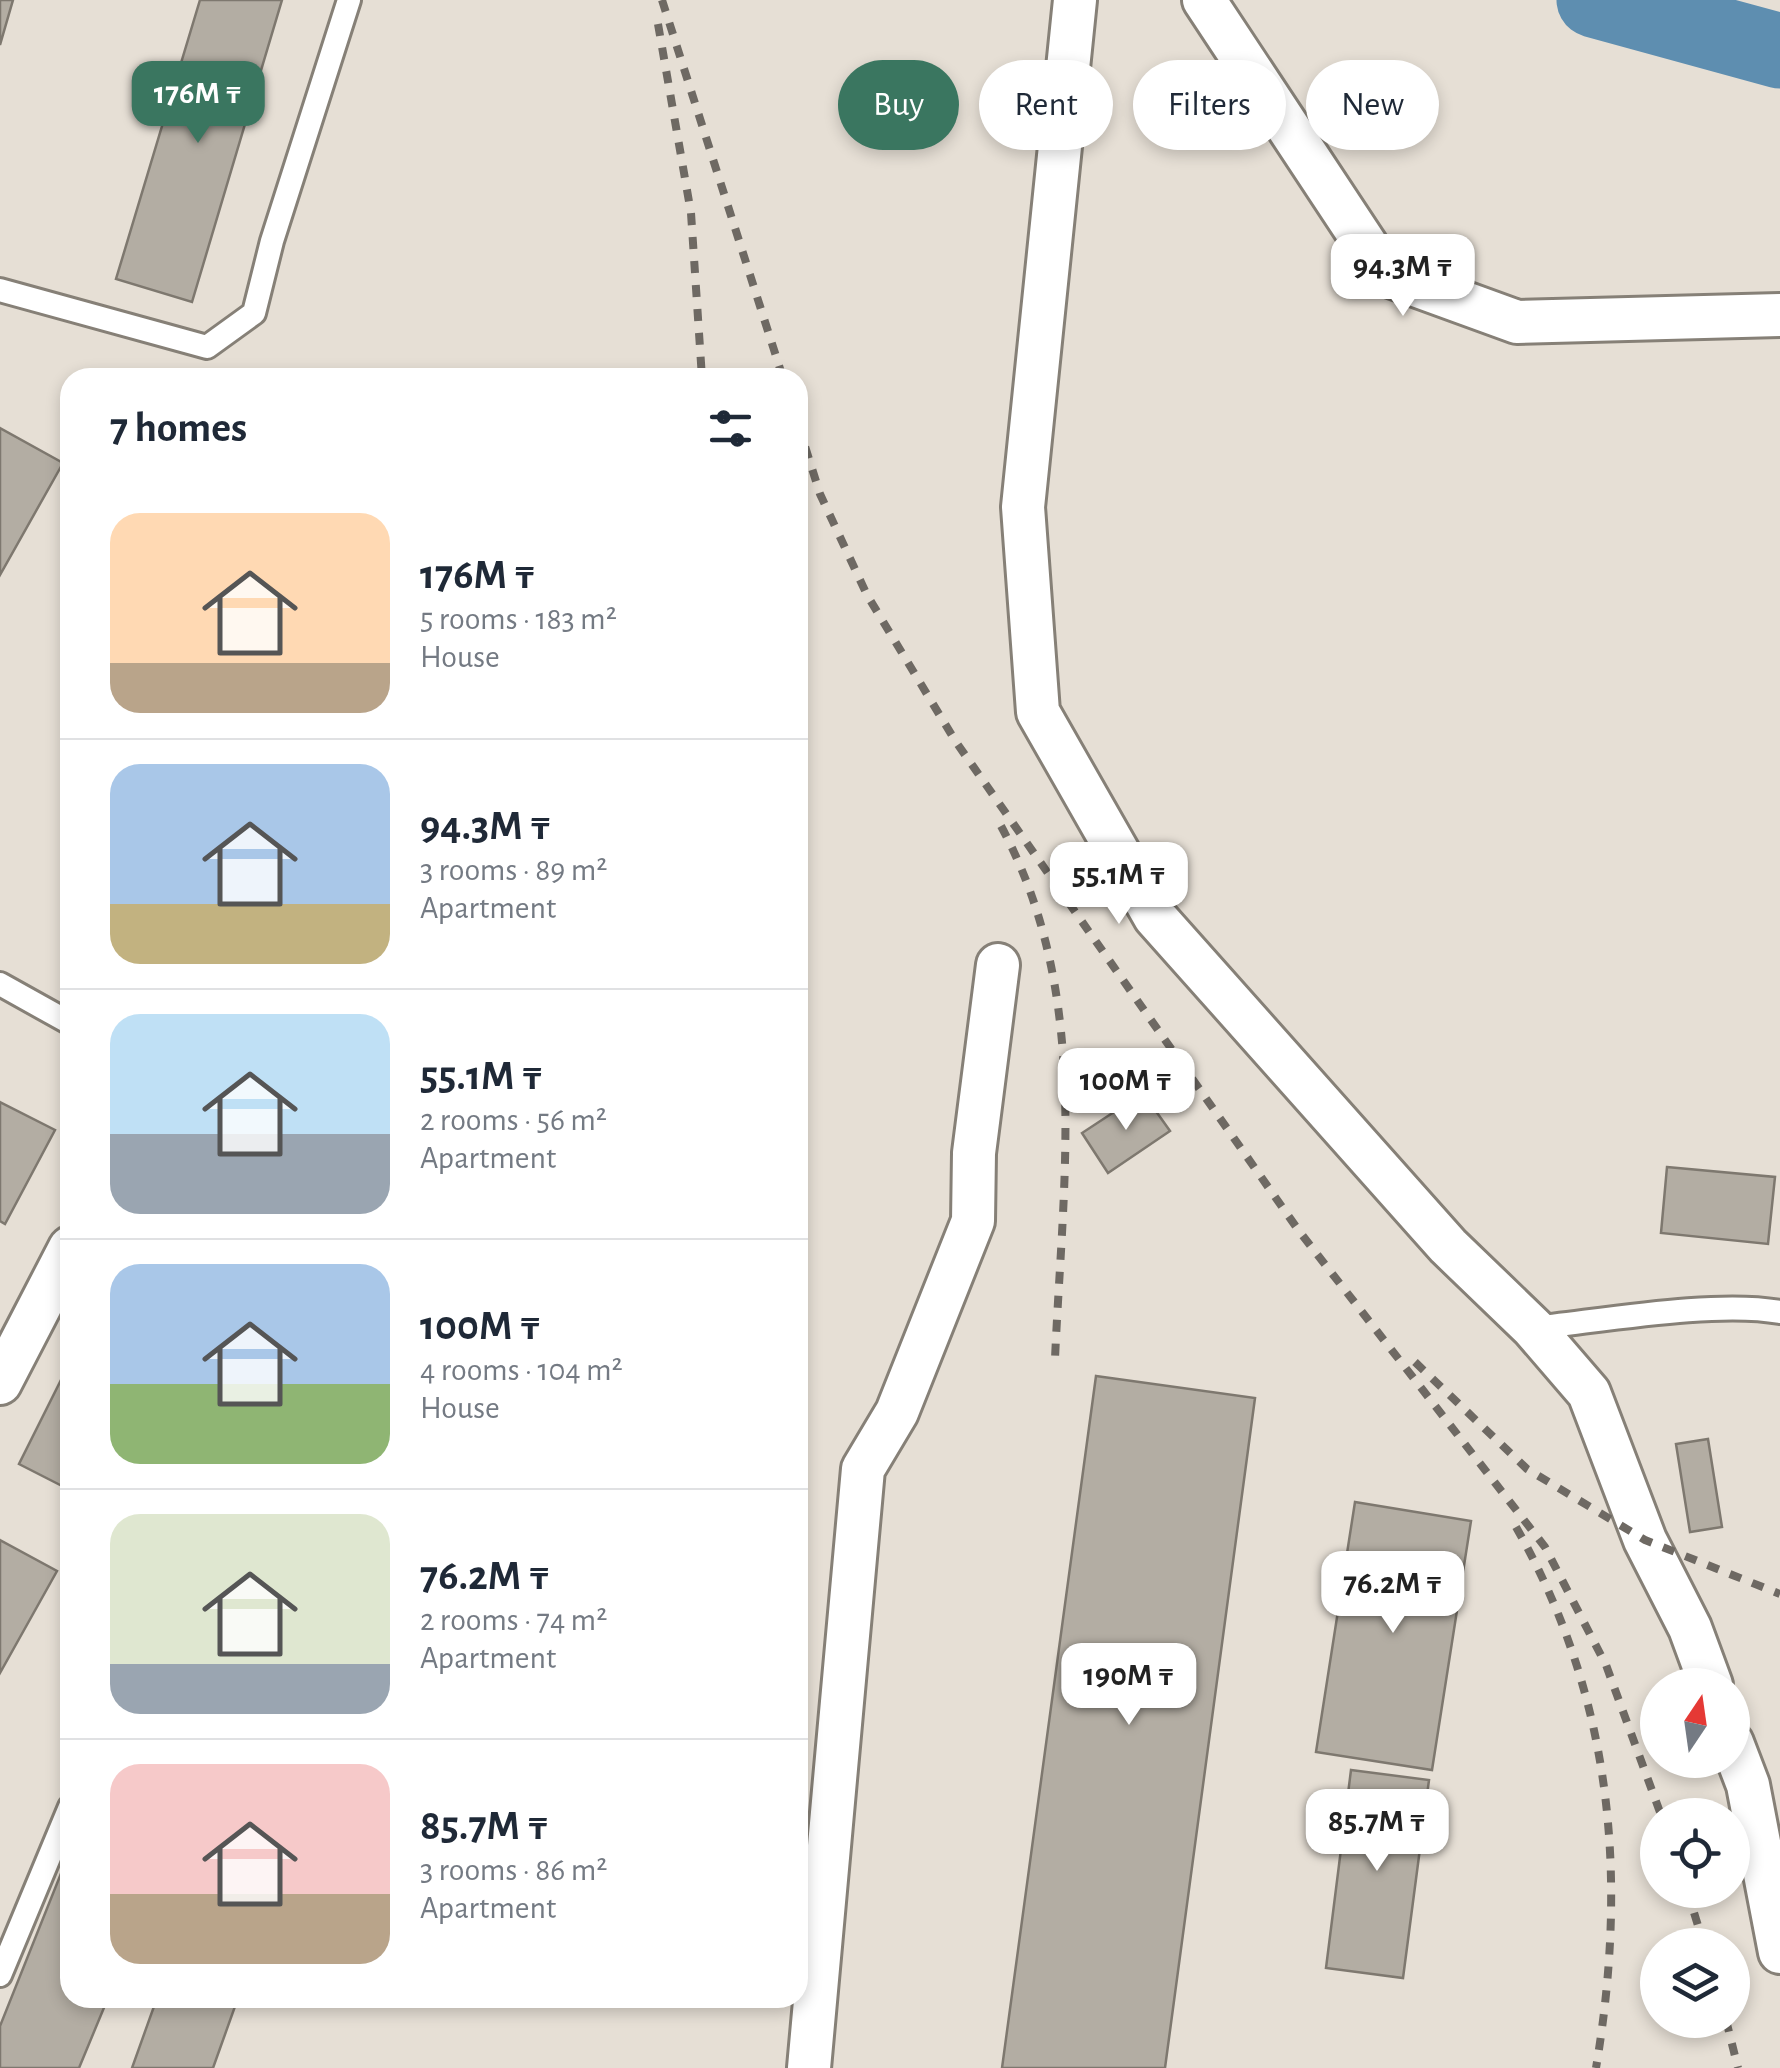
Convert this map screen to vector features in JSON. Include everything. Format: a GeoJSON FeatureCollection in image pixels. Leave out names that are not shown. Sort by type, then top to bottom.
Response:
{"type":"FeatureCollection","features":[{"type":"Feature","properties":{"kind":"street"},"geometry":{"type":"LineString","coordinates":[[1074,0],[1023,507],[1038,712],[1155,917],[1448,1246],[1532,1328],[1589,1393],[1646,1540],[1690,1628],[1705,1668]]}},
{"type":"Feature","properties":{"kind":"street"},"geometry":{"type":"LineString","coordinates":[[1204,0],[1385,274],[1517,322],[1780,315]]}},
{"type":"Feature","properties":{"kind":"street"},"geometry":{"type":"LineString","coordinates":[[810,2068],[863,1470],[897,1412],[973,1221],[974,1153],[998,964]]}},
{"type":"Feature","properties":{"kind":"street"},"geometry":{"type":"LineString","coordinates":[[0,1383],[60,1267]]}},
{"type":"Feature","properties":{"kind":"street"},"geometry":{"type":"LineString","coordinates":[[1745,1778],[1780,1952]]}},
{"type":"Feature","properties":{"kind":"lane"},"geometry":{"type":"LineString","coordinates":[[0,290],[208,347],[254,313],[272,241],[348,0]]}},
{"type":"Feature","properties":{"kind":"lane"},"geometry":{"type":"LineString","coordinates":[[0,984],[60,1017]]}},
{"type":"Feature","properties":{"kind":"lane"},"geometry":{"type":"LineString","coordinates":[[1532,1328],[1672,1314],[1762,1309],[1780,1312]]}},
{"type":"Feature","properties":{"kind":"lane"},"geometry":{"type":"LineString","coordinates":[[0,1975],[60,1831]]}},
{"type":"Feature","properties":{"kind":"building"},"geometry":{"type":"Polygon","coordinates":[[[0,0],[13,0],[0,45],[0,0]]]}},
{"type":"Feature","properties":{"kind":"building"},"geometry":{"type":"Polygon","coordinates":[[[200,0],[282,0],[192,302],[116,279],[200,0]]]}},
{"type":"Feature","properties":{"kind":"building"},"geometry":{"type":"Polygon","coordinates":[[[0,428],[60,461],[60,468],[0,575],[0,428]]]}},
{"type":"Feature","properties":{"kind":"building"},"geometry":{"type":"Polygon","coordinates":[[[1143,1093],[1170,1131],[1108,1173],[1082,1133],[1143,1093]]]}},
{"type":"Feature","properties":{"kind":"building"},"geometry":{"type":"Polygon","coordinates":[[[0,1102],[55,1130],[5,1224],[0,1221],[0,1102]]]}},
{"type":"Feature","properties":{"kind":"building"},"geometry":{"type":"Polygon","coordinates":[[[1667,1167],[1775,1177],[1768,1244],[1661,1233],[1667,1167]]]}},
{"type":"Feature","properties":{"kind":"building"},"geometry":{"type":"Polygon","coordinates":[[[1096,1376],[1255,1398],[1165,2068],[1002,2068],[1096,1376]]]}},
{"type":"Feature","properties":{"kind":"building"},"geometry":{"type":"Polygon","coordinates":[[[60,1382],[60,1485],[19,1464],[60,1382]]]}},
{"type":"Feature","properties":{"kind":"building"},"geometry":{"type":"Polygon","coordinates":[[[1708,1439],[1722,1527],[1690,1532],[1676,1444],[1708,1439]]]}},
{"type":"Feature","properties":{"kind":"building"},"geometry":{"type":"Polygon","coordinates":[[[1355,1502],[1471,1521],[1432,1770],[1316,1752],[1355,1502]]]}},
{"type":"Feature","properties":{"kind":"building"},"geometry":{"type":"Polygon","coordinates":[[[0,1540],[57,1571],[0,1673],[0,1540]]]}},
{"type":"Feature","properties":{"kind":"building"},"geometry":{"type":"Polygon","coordinates":[[[1351,1770],[1429,1780],[1403,1978],[1326,1968],[1351,1770]]]}},
{"type":"Feature","properties":{"kind":"building"},"geometry":{"type":"Polygon","coordinates":[[[60,1876],[60,2008],[104,2008],[79,2068],[0,2068],[0,2026],[60,1876]]]}},
{"type":"Feature","properties":{"kind":"building"},"geometry":{"type":"Polygon","coordinates":[[[153,2008],[234,2008],[213,2068],[132,2068],[153,2008]]]}},
{"type":"Feature","properties":{"kind":"waterway"},"geometry":{"type":"LineString","coordinates":[[1594,0],[1780,51]]}},
{"type":"Feature","properties":{"kind":"railway"},"geometry":{"type":"LineString","coordinates":[[662,0],[780,368]]}},
{"type":"Feature","properties":{"kind":"railway"},"geometry":{"type":"LineString","coordinates":[[658,24],[691,213],[701,368]]}},
{"type":"Feature","properties":{"kind":"railway"},"geometry":{"type":"LineString","coordinates":[[808,456],[820,494],[867,595],[956,742],[1299,1231],[1545,1547],[1606,1665],[1655,1798]]}},
{"type":"Feature","properties":{"kind":"railway"},"geometry":{"type":"LineString","coordinates":[[1001,826],[1029,890],[1049,954],[1060,1020],[1065,1154],[1055,1359]]}},
{"type":"Feature","properties":{"kind":"railway"},"geometry":{"type":"LineString","coordinates":[[1415,1362],[1527,1469],[1645,1540],[1780,1594]]}},
{"type":"Feature","properties":{"kind":"railway"},"geometry":{"type":"LineString","coordinates":[[1516,1527],[1549,1592],[1574,1657],[1592,1723],[1604,1790],[1611,1927],[1596,2068]]}},
{"type":"Feature","properties":{"kind":"railway"},"geometry":{"type":"LineString","coordinates":[[1693,1908],[1699,1928]]}},
{"type":"Feature","properties":{"kind":"railway"},"geometry":{"type":"LineString","coordinates":[[1730,2038],[1738,2068]]}}]}
